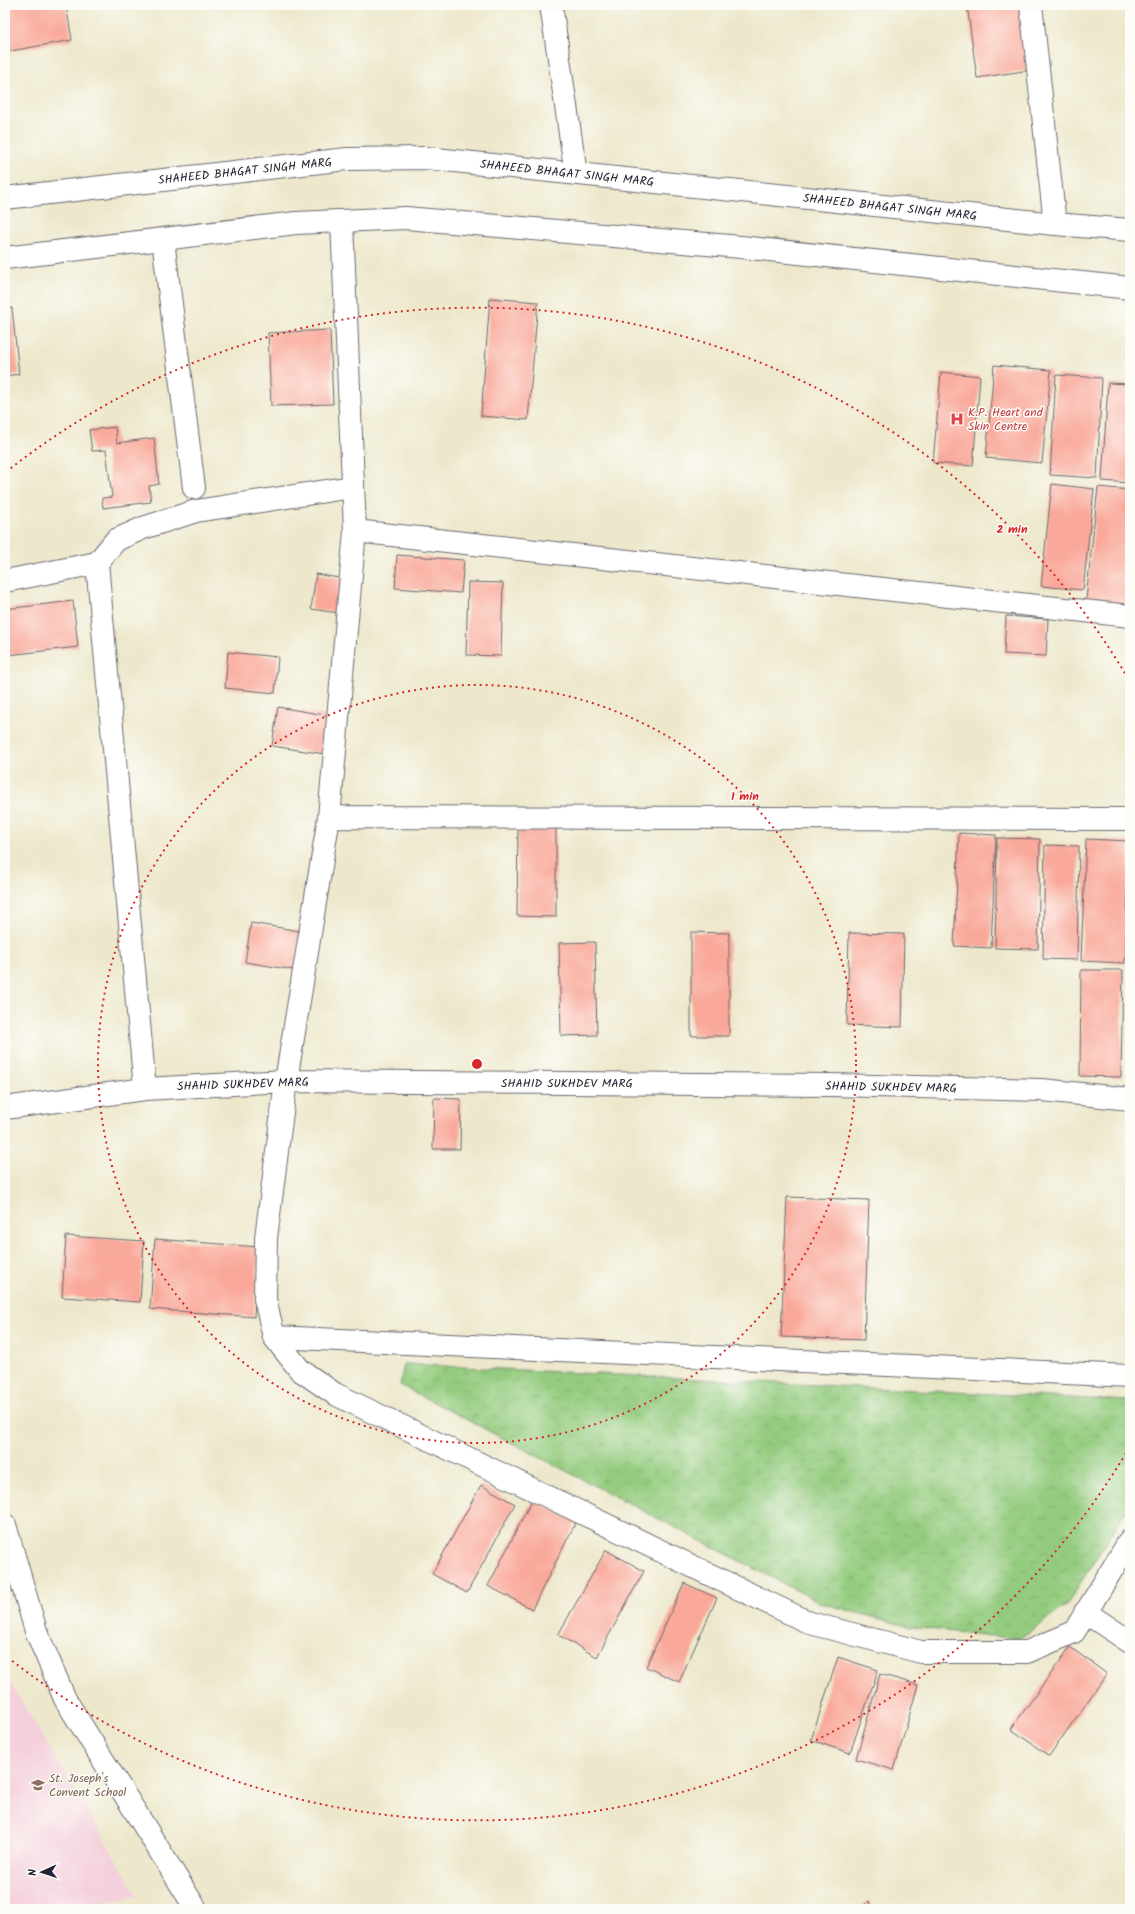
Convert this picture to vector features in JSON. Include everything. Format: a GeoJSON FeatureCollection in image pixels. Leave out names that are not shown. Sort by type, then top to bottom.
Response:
{"type":"FeatureCollection","features":[{"type":"Feature","properties":{"kind":"street"},"geometry":{"type":"LineString","coordinates":[[551,5],[576,174]]}},
{"type":"Feature","properties":{"kind":"street"},"geometry":{"type":"LineString","coordinates":[[1031,5],[1055,224]]}},
{"type":"Feature","properties":{"kind":"street","name":"SHAHEED BHAGAT SINGH MARG"},"geometry":{"type":"LineString","coordinates":[[5,198],[347,159],[426,158],[1055,224],[1130,230]]}},
{"type":"Feature","properties":{"kind":"street"},"geometry":{"type":"LineString","coordinates":[[5,258],[296,223],[406,218],[742,247],[1130,288]]}},
{"type":"Feature","properties":{"kind":"street"},"geometry":{"type":"LineString","coordinates":[[342,221],[355,531],[329,817],[286,1081],[266,1238],[266,1299],[274,1337],[300,1370],[335,1394],[810,1623],[921,1652],[1027,1652],[1074,1632],[1130,1540]]}},
{"type":"Feature","properties":{"kind":"street"},"geometry":{"type":"LineString","coordinates":[[163,240],[194,488]]}},
{"type":"Feature","properties":{"kind":"street"},"geometry":{"type":"LineString","coordinates":[[5,580],[97,563],[116,540],[143,528],[196,511],[352,487]]}},
{"type":"Feature","properties":{"kind":"street"},"geometry":{"type":"LineString","coordinates":[[355,531],[1130,616]]}},
{"type":"Feature","properties":{"kind":"street"},"geometry":{"type":"LineString","coordinates":[[97,563],[145,1089]]}},
{"type":"Feature","properties":{"kind":"street"},"geometry":{"type":"LineString","coordinates":[[329,817],[1130,819]]}},
{"type":"Feature","properties":{"kind":"street","name":"SHAHID SUKHDEV MARG"},"geometry":{"type":"LineString","coordinates":[[5,1108],[145,1089],[286,1081],[855,1086],[1042,1090],[1130,1099]]}},
{"type":"Feature","properties":{"kind":"street"},"geometry":{"type":"LineString","coordinates":[[274,1337],[1130,1376]]}},
{"type":"Feature","properties":{"kind":"street"},"geometry":{"type":"LineString","coordinates":[[5,1525],[36,1630],[65,1699],[196,1909]]}},
{"type":"Feature","properties":{"kind":"street"},"geometry":{"type":"LineString","coordinates":[[1085,1612],[1130,1642]]}},
{"type":"Feature","properties":{"kind":"shaded area","name":"St. Joseph's Convent School"},"geometry":{"type":"Polygon","coordinates":[[[5,1674],[138,1896],[61,1909],[5,1909],[5,1674]]]}},
{"type":"Feature","properties":{"kind":"green space"},"geometry":{"type":"Polygon","coordinates":[[[404,1364],[1130,1401],[1130,1504],[1066,1606],[1019,1639],[910,1627],[821,1603],[400,1385],[404,1364]]]}},
{"type":"Feature","properties":{"kind":"building"},"geometry":{"type":"Polygon","coordinates":[[[5,5],[66,5],[72,40],[5,52],[5,5]]]}},
{"type":"Feature","properties":{"kind":"building"},"geometry":{"type":"Polygon","coordinates":[[[967,5],[1027,5],[1037,69],[977,78],[967,5]]]}},
{"type":"Feature","properties":{"kind":"building"},"geometry":{"type":"Polygon","coordinates":[[[490,298],[538,302],[528,420],[481,416],[490,298]]]}},
{"type":"Feature","properties":{"kind":"building"},"geometry":{"type":"Polygon","coordinates":[[[12,308],[19,374],[5,376],[5,309],[12,308]]]}},
{"type":"Feature","properties":{"kind":"building"},"geometry":{"type":"Polygon","coordinates":[[[330,330],[333,404],[271,406],[268,333],[330,330]]]}},
{"type":"Feature","properties":{"kind":"building"},"geometry":{"type":"Polygon","coordinates":[[[994,365],[1051,370],[1042,463],[986,458],[994,365]]]}},
{"type":"Feature","properties":{"kind":"building"},"geometry":{"type":"Polygon","coordinates":[[[941,372],[980,376],[973,466],[933,463],[941,372]]]}},
{"type":"Feature","properties":{"kind":"building"},"geometry":{"type":"Polygon","coordinates":[[[1056,375],[1102,378],[1097,478],[1050,475],[1056,375]]]}},
{"type":"Feature","properties":{"kind":"building"},"geometry":{"type":"Polygon","coordinates":[[[1108,383],[1130,384],[1130,483],[1102,481],[1108,383]]]}},
{"type":"Feature","properties":{"kind":"building"},"geometry":{"type":"Polygon","coordinates":[[[115,427],[117,443],[154,438],[159,484],[149,486],[151,502],[103,508],[102,498],[112,497],[106,450],[92,451],[89,430],[115,427]]]}},
{"type":"Feature","properties":{"kind":"building"},"geometry":{"type":"Polygon","coordinates":[[[1052,484],[1094,489],[1083,590],[1041,586],[1052,484]]]}},
{"type":"Feature","properties":{"kind":"building"},"geometry":{"type":"Polygon","coordinates":[[[1098,487],[1130,490],[1130,605],[1086,600],[1098,487]]]}},
{"type":"Feature","properties":{"kind":"building"},"geometry":{"type":"Polygon","coordinates":[[[397,555],[464,560],[461,593],[395,588],[397,555]]]}},
{"type":"Feature","properties":{"kind":"building"},"geometry":{"type":"Polygon","coordinates":[[[316,574],[350,580],[346,614],[311,609],[316,574]]]}},
{"type":"Feature","properties":{"kind":"building"},"geometry":{"type":"Polygon","coordinates":[[[468,582],[503,583],[501,656],[466,655],[468,582]]]}},
{"type":"Feature","properties":{"kind":"building"},"geometry":{"type":"Polygon","coordinates":[[[73,601],[78,647],[8,655],[5,609],[73,601]]]}},
{"type":"Feature","properties":{"kind":"building"},"geometry":{"type":"Polygon","coordinates":[[[1006,616],[1048,619],[1046,656],[1004,654],[1006,616]]]}},
{"type":"Feature","properties":{"kind":"building"},"geometry":{"type":"Polygon","coordinates":[[[228,652],[278,657],[275,693],[225,688],[228,652]]]}},
{"type":"Feature","properties":{"kind":"building"},"geometry":{"type":"Polygon","coordinates":[[[278,707],[331,716],[325,754],[272,746],[278,707]]]}},
{"type":"Feature","properties":{"kind":"building"},"geometry":{"type":"Polygon","coordinates":[[[518,824],[556,825],[556,917],[517,916],[518,824]]]}},
{"type":"Feature","properties":{"kind":"building"},"geometry":{"type":"Polygon","coordinates":[[[959,833],[996,835],[991,948],[954,946],[959,833]]]}},
{"type":"Feature","properties":{"kind":"building"},"geometry":{"type":"Polygon","coordinates":[[[997,838],[1040,839],[1038,949],[995,948],[997,838]]]}},
{"type":"Feature","properties":{"kind":"building"},"geometry":{"type":"Polygon","coordinates":[[[1086,839],[1130,841],[1125,963],[1081,961],[1086,839]]]}},
{"type":"Feature","properties":{"kind":"building"},"geometry":{"type":"Polygon","coordinates":[[[1045,845],[1079,846],[1077,960],[1043,959],[1045,845]]]}},
{"type":"Feature","properties":{"kind":"building"},"geometry":{"type":"Polygon","coordinates":[[[251,923],[300,931],[294,970],[245,962],[251,923]]]}},
{"type":"Feature","properties":{"kind":"building"},"geometry":{"type":"Polygon","coordinates":[[[691,932],[729,933],[729,1036],[691,1036],[691,932]]]}},
{"type":"Feature","properties":{"kind":"building"},"geometry":{"type":"Polygon","coordinates":[[[849,933],[904,934],[902,1027],[847,1025],[849,933]]]}},
{"type":"Feature","properties":{"kind":"building"},"geometry":{"type":"Polygon","coordinates":[[[595,942],[597,1035],[561,1036],[559,943],[595,942]]]}},
{"type":"Feature","properties":{"kind":"building"},"geometry":{"type":"Polygon","coordinates":[[[1081,970],[1123,970],[1121,1077],[1080,1076],[1081,970]]]}},
{"type":"Feature","properties":{"kind":"building"},"geometry":{"type":"Polygon","coordinates":[[[434,1098],[461,1099],[460,1149],[433,1149],[434,1098]]]}},
{"type":"Feature","properties":{"kind":"building"},"geometry":{"type":"Polygon","coordinates":[[[787,1197],[869,1200],[864,1340],[781,1337],[787,1197]]]}},
{"type":"Feature","properties":{"kind":"building"},"geometry":{"type":"Polygon","coordinates":[[[66,1236],[144,1241],[140,1302],[62,1297],[66,1236]]]}},
{"type":"Feature","properties":{"kind":"building"},"geometry":{"type":"Polygon","coordinates":[[[155,1239],[259,1247],[254,1317],[150,1309],[155,1239]]]}},
{"type":"Feature","properties":{"kind":"building"},"geometry":{"type":"Polygon","coordinates":[[[481,1485],[515,1504],[467,1593],[432,1574],[481,1485]]]}},
{"type":"Feature","properties":{"kind":"building"},"geometry":{"type":"Polygon","coordinates":[[[532,1500],[576,1522],[532,1609],[488,1586],[532,1500]]]}},
{"type":"Feature","properties":{"kind":"building"},"geometry":{"type":"Polygon","coordinates":[[[606,1550],[644,1571],[597,1657],[558,1635],[606,1550]]]}},
{"type":"Feature","properties":{"kind":"building"},"geometry":{"type":"Polygon","coordinates":[[[684,1583],[717,1598],[679,1682],[646,1667],[684,1583]]]}},
{"type":"Feature","properties":{"kind":"building"},"geometry":{"type":"Polygon","coordinates":[[[1070,1647],[1107,1674],[1049,1756],[1011,1729],[1070,1647]]]}},
{"type":"Feature","properties":{"kind":"building"},"geometry":{"type":"Polygon","coordinates":[[[838,1657],[878,1670],[850,1753],[811,1740],[838,1657]]]}},
{"type":"Feature","properties":{"kind":"building"},"geometry":{"type":"Polygon","coordinates":[[[880,1674],[918,1685],[894,1770],[856,1759],[880,1674]]]}},
{"type":"Feature","properties":{"kind":"building"},"geometry":{"type":"Polygon","coordinates":[[[869,1901],[875,1909],[860,1909],[869,1901]]]}},
{"type":"Feature","properties":{"kind":"place","name":"K.P. Heart and Skin Centre"},"geometry":{"type":"Point","coordinates":[957,419]}},
{"type":"Feature","properties":{"kind":"place","name":"St. Joseph's Convent School"},"geometry":{"type":"Point","coordinates":[38,1785]}}]}
